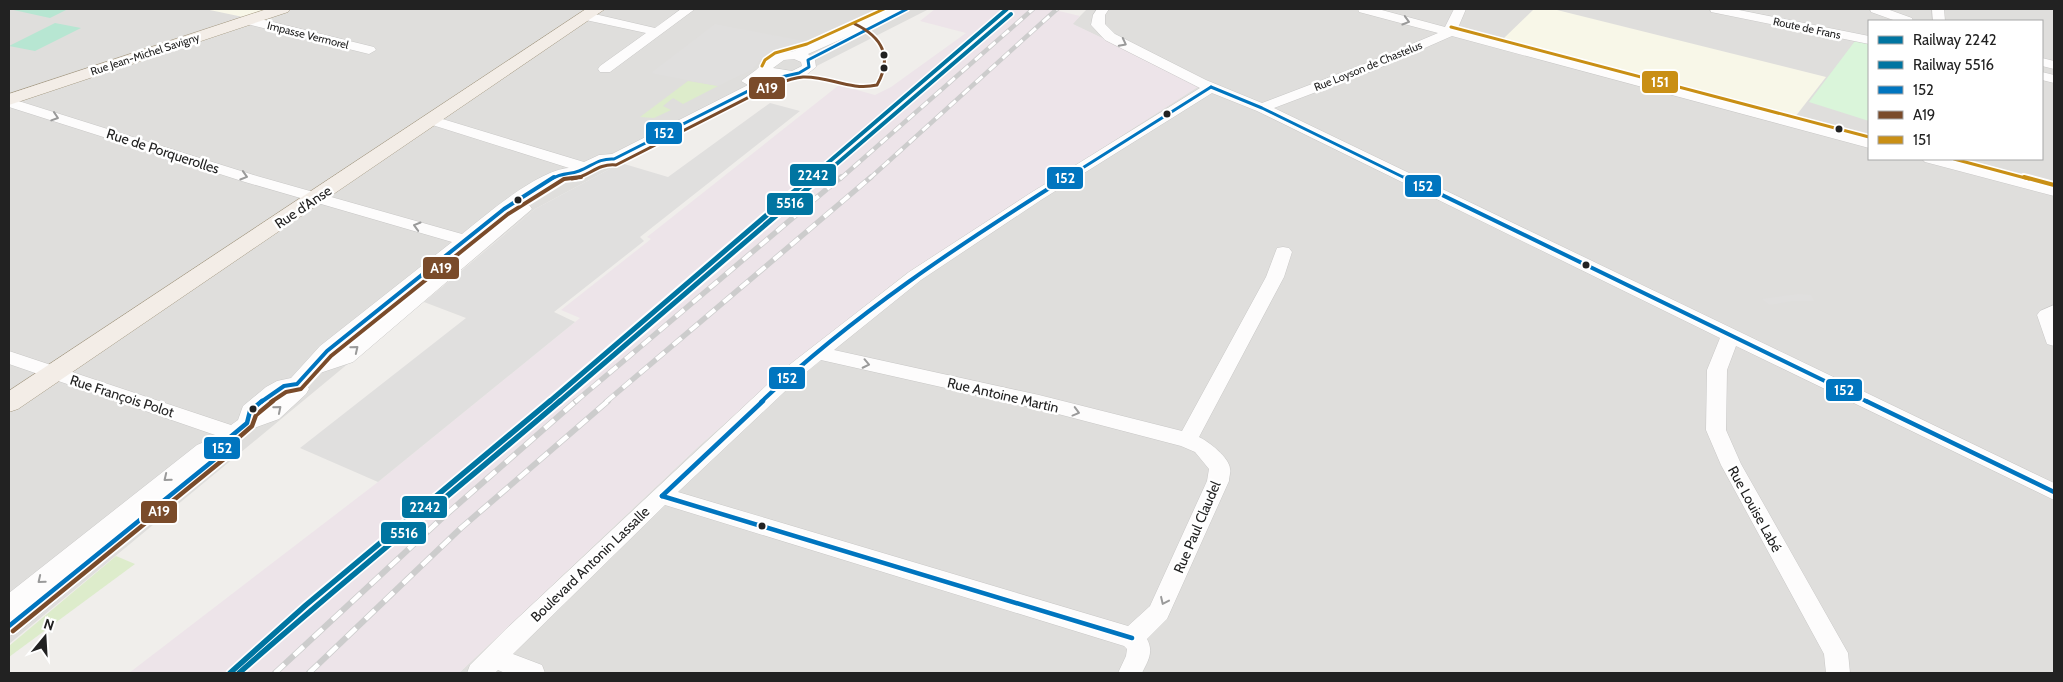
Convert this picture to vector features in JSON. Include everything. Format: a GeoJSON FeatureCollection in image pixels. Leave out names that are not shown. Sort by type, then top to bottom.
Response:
{"type":"FeatureCollection","features":[{"type":"Feature","properties":{"kind":"main road","name":"Rue Jean-Michel Savigny"},"geometry":{"type":"LineString","coordinates":[[9,101],[282,9]]}},
{"type":"Feature","properties":{"kind":"main road","name":"Rue d'Anse"},"geometry":{"type":"LineString","coordinates":[[9,403],[591,12]]}},
{"type":"Feature","properties":{"kind":"street"},"geometry":{"type":"LineString","coordinates":[[605,69],[689,9]]}},
{"type":"Feature","properties":{"kind":"street"},"geometry":{"type":"LineString","coordinates":[[604,158],[604,153],[609,150],[756,77],[768,68],[770,62],[776,58],[802,57],[907,9]]}},
{"type":"Feature","properties":{"kind":"street"},"geometry":{"type":"LineString","coordinates":[[1103,9],[1099,15],[1098,25],[1110,37],[1211,87],[1262,108],[2054,492]]}},
{"type":"Feature","properties":{"kind":"street"},"geometry":{"type":"LineString","coordinates":[[1364,9],[1868,143]]}},
{"type":"Feature","properties":{"kind":"street"},"geometry":{"type":"LineString","coordinates":[[1449,33],[1460,9]]}},
{"type":"Feature","properties":{"kind":"street","name":"Route de Frans"},"geometry":{"type":"LineString","coordinates":[[1716,9],[1868,40]]}},
{"type":"Feature","properties":{"kind":"street"},"geometry":{"type":"LineString","coordinates":[[1876,9],[1904,20]]}},
{"type":"Feature","properties":{"kind":"street"},"geometry":{"type":"LineString","coordinates":[[802,57],[892,10]]}},
{"type":"Feature","properties":{"kind":"street"},"geometry":{"type":"LineString","coordinates":[[591,12],[657,32]]}},
{"type":"Feature","properties":{"kind":"street","name":"Impasse Vermorel"},"geometry":{"type":"LineString","coordinates":[[248,20],[369,50]]}},
{"type":"Feature","properties":{"kind":"street","name":"Rue Loyson de Chastelus"},"geometry":{"type":"LineString","coordinates":[[1262,108],[1372,66],[1449,33]]}},
{"type":"Feature","properties":{"kind":"street"},"geometry":{"type":"LineString","coordinates":[[304,377],[346,356],[521,211],[537,199],[574,179],[582,170],[604,158],[614,159],[767,81],[805,70],[810,64],[802,57]]}},
{"type":"Feature","properties":{"kind":"street"},"geometry":{"type":"LineString","coordinates":[[768,68],[772,72],[784,75]]}},
{"type":"Feature","properties":{"kind":"street","name":"Boulevard Antonin Lassalle"},"geometry":{"type":"LineString","coordinates":[[486,666],[694,464],[791,374],[915,276],[1035,197],[1211,87]]}},
{"type":"Feature","properties":{"kind":"street","name":"Rue de Porquerolles"},"geometry":{"type":"LineString","coordinates":[[9,101],[252,179],[464,240]]}},
{"type":"Feature","properties":{"kind":"street"},"geometry":{"type":"LineString","coordinates":[[431,120],[514,151],[582,170]]}},
{"type":"Feature","properties":{"kind":"street"},"geometry":{"type":"LineString","coordinates":[[1934,160],[2054,190]]}},
{"type":"Feature","properties":{"kind":"street"},"geometry":{"type":"LineString","coordinates":[[9,606],[204,450],[272,414],[295,394],[304,377],[327,351],[504,209],[543,182],[562,173],[582,170]]}},
{"type":"Feature","properties":{"kind":"street"},"geometry":{"type":"LineString","coordinates":[[1187,440],[1276,276],[1283,252]]}},
{"type":"Feature","properties":{"kind":"street"},"geometry":{"type":"LineString","coordinates":[[2054,311],[2046,315],[2054,340]]}},
{"type":"Feature","properties":{"kind":"street","name":"Rue Louise Labé"},"geometry":{"type":"LineString","coordinates":[[1730,334],[1717,370],[1716,430],[1731,465],[1836,653],[1838,673]]}},
{"type":"Feature","properties":{"kind":"street","name":"Rue Antoine Martin"},"geometry":{"type":"LineString","coordinates":[[819,353],[1039,402],[1187,440]]}},
{"type":"Feature","properties":{"kind":"street","name":"Rue François Polot"},"geometry":{"type":"LineString","coordinates":[[9,357],[235,433]]}},
{"type":"Feature","properties":{"kind":"street"},"geometry":{"type":"LineString","coordinates":[[9,626],[220,454],[235,433]]}},
{"type":"Feature","properties":{"kind":"street","name":"Rue Paul Claudel"},"geometry":{"type":"LineString","coordinates":[[1132,638],[1150,624],[1159,612],[1218,481],[1220,467],[1202,447],[1187,440]]}},
{"type":"Feature","properties":{"kind":"street"},"geometry":{"type":"LineString","coordinates":[[662,496],[1132,638],[1139,647],[1138,656],[1130,673]]}},
{"type":"Feature","properties":{"kind":"street"},"geometry":{"type":"LineString","coordinates":[[486,666],[533,673]]}},
{"type":"Feature","properties":{"kind":"shaded area"},"geometry":{"type":"Polygon","coordinates":[[[9,9],[929,9],[657,147],[621,163],[535,209],[9,644],[9,9]]]}},
{"type":"Feature","properties":{"kind":"shaded area"},"geometry":{"type":"Polygon","coordinates":[[[205,9],[268,9],[243,17],[205,9]]]}},
{"type":"Feature","properties":{"kind":"shaded area"},"geometry":{"type":"Polygon","coordinates":[[[935,9],[1061,9],[1059,11],[1080,16],[1073,24],[1201,85],[905,274],[799,358],[699,446],[459,673],[129,673],[378,482],[580,318],[561,310],[651,239],[647,237],[839,85],[875,95],[891,87],[966,33],[920,21],[935,9]]]}},
{"type":"Feature","properties":{"kind":"shaded area"},"geometry":{"type":"Polygon","coordinates":[[[1087,9],[2054,9],[2054,673],[459,673],[699,446],[799,358],[905,274],[1200,85],[1072,24],[1087,9]]]}},
{"type":"Feature","properties":{"kind":"shaded area"},"geometry":{"type":"Polygon","coordinates":[[[1534,9],[1553,9],[1826,77],[1795,117],[1503,39],[1534,9]]]}},
{"type":"Feature","properties":{"kind":"shaded area"},"geometry":{"type":"Polygon","coordinates":[[[715,24],[809,42],[794,49],[783,50],[766,56],[753,69],[718,86],[651,73],[715,24]]]}},
{"type":"Feature","properties":{"kind":"shaded area"},"geometry":{"type":"Polygon","coordinates":[[[770,103],[800,111],[640,237],[644,241],[554,312],[575,322],[378,482],[300,448],[466,318],[424,302],[535,209],[621,163],[668,177],[770,103]]]}},
{"type":"Feature","properties":{"kind":"shaded area"},"geometry":{"type":"Polygon","coordinates":[[[1798,294],[1811,295],[1814,301],[1792,301],[1770,305],[1762,299],[1798,294]]]}},
{"type":"Feature","properties":{"kind":"green space"},"geometry":{"type":"Polygon","coordinates":[[[9,9],[68,9],[50,18],[9,9]]]}},
{"type":"Feature","properties":{"kind":"green space"},"geometry":{"type":"Polygon","coordinates":[[[55,23],[81,28],[35,51],[9,46],[55,23]]]}},
{"type":"Feature","properties":{"kind":"green space"},"geometry":{"type":"Polygon","coordinates":[[[1855,41],[1868,44],[1868,121],[1809,102],[1855,41]]]}},
{"type":"Feature","properties":{"kind":"green space"},"geometry":{"type":"Polygon","coordinates":[[[688,81],[718,86],[683,104],[673,98],[663,106],[671,110],[654,118],[640,117],[688,81]]]}},
{"type":"Feature","properties":{"kind":"green space"},"geometry":{"type":"Polygon","coordinates":[[[116,556],[135,564],[9,657],[9,646],[116,556]]]}},
{"type":"Feature","properties":{"kind":"railway"},"geometry":{"type":"LineString","coordinates":[[840,179],[1033,9]]}},
{"type":"Feature","properties":{"kind":"railway"},"geometry":{"type":"LineString","coordinates":[[869,179],[1057,9]]}},
{"type":"Feature","properties":{"kind":"railway"},"geometry":{"type":"LineString","coordinates":[[575,402],[841,177]]}},
{"type":"Feature","properties":{"kind":"railway"},"geometry":{"type":"LineString","coordinates":[[606,402],[871,177]]}},
{"type":"Feature","properties":{"kind":"railway"},"geometry":{"type":"LineString","coordinates":[[275,673],[440,520],[576,401]]}},
{"type":"Feature","properties":{"kind":"railway"},"geometry":{"type":"LineString","coordinates":[[309,673],[461,528],[608,401]]}},
{"type":"Feature","properties":{"kind":"rail line","name":"2242"},"geometry":{"type":"LineString","coordinates":[[230,673],[306,605],[459,479],[1007,9]]}},
{"type":"Feature","properties":{"kind":"rail line","name":"5516"},"geometry":{"type":"LineString","coordinates":[[239,673],[310,610],[463,484],[1011,14]]}},
{"type":"Feature","properties":{"kind":"transit line","name":"151"},"geometry":{"type":"LineString","coordinates":[[762,66],[769,56],[781,50],[807,44],[884,9]]}},
{"type":"Feature","properties":{"kind":"transit line","name":"152"},"geometry":{"type":"LineString","coordinates":[[9,626],[220,455],[223,443],[247,423],[250,411],[273,392],[284,386],[297,384],[327,351],[504,209],[543,183],[562,173],[578,172],[604,158],[614,159],[772,79],[799,73],[809,67],[808,60],[907,9]]}},
{"type":"Feature","properties":{"kind":"transit line","name":"A19"},"geometry":{"type":"LineString","coordinates":[[13,631],[224,459],[229,446],[252,426],[256,415],[277,397],[286,392],[301,389],[331,356],[508,214],[564,179],[580,178],[605,164],[616,165],[782,82],[804,77],[858,88],[877,85],[885,67],[882,49],[872,34],[855,24]]}},
{"type":"Feature","properties":{"kind":"transit line","name":"151"},"geometry":{"type":"LineString","coordinates":[[1451,27],[1868,137]]}},
{"type":"Feature","properties":{"kind":"transit line","name":"152"},"geometry":{"type":"LineString","coordinates":[[1211,87],[1262,108],[2054,492]]}},
{"type":"Feature","properties":{"kind":"transit line","name":"152"},"geometry":{"type":"LineString","coordinates":[[662,496],[791,374],[915,276],[1035,197],[1211,87]]}},
{"type":"Feature","properties":{"kind":"transit line","name":"151"},"geometry":{"type":"LineString","coordinates":[[1958,160],[2054,185]]}},
{"type":"Feature","properties":{"kind":"transit line","name":"152"},"geometry":{"type":"LineString","coordinates":[[662,496],[1132,638]]}}]}
